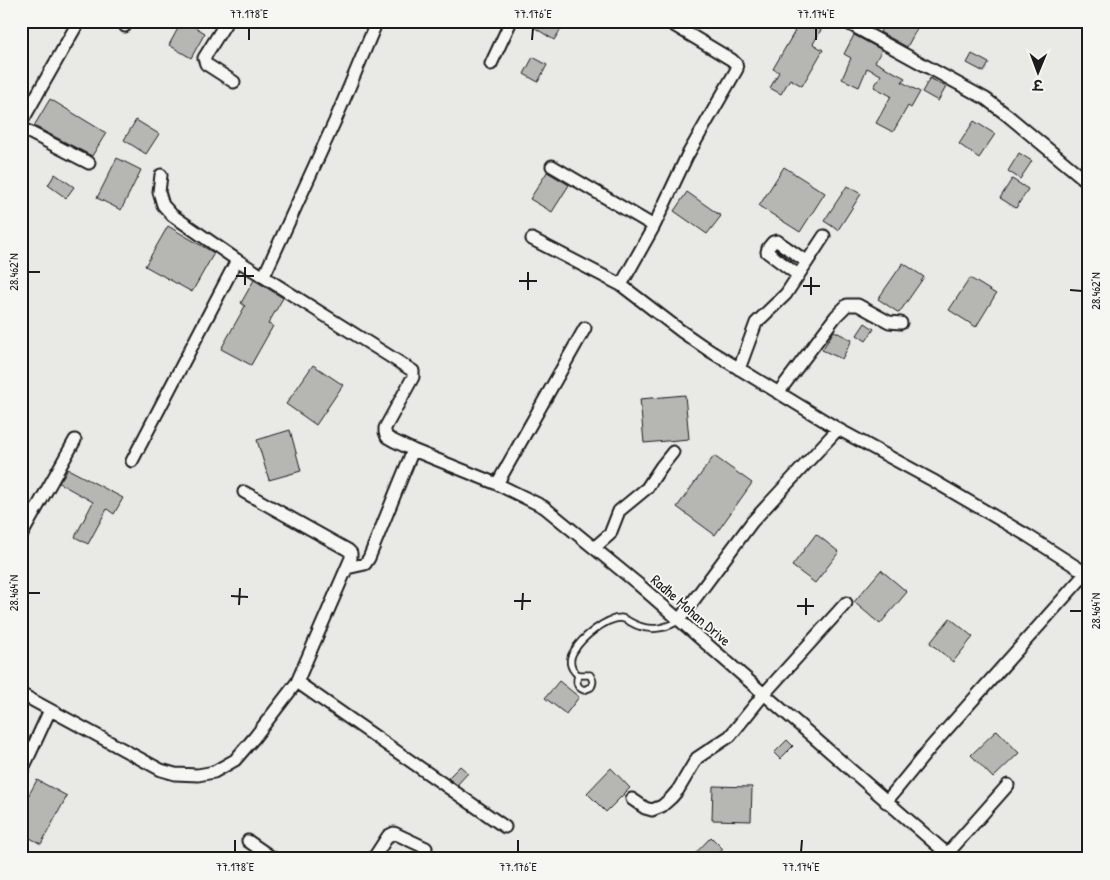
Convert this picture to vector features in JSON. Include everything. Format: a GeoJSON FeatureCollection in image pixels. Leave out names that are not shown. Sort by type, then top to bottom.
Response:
{"type":"FeatureCollection","features":[{"type":"Feature","properties":{"kind":"street"},"geometry":{"type":"LineString","coordinates":[[21,123],[79,21]]}},
{"type":"Feature","properties":{"kind":"street"},"geometry":{"type":"LineString","coordinates":[[227,21],[204,58],[206,64],[234,82]]}},
{"type":"Feature","properties":{"kind":"street"},"geometry":{"type":"LineString","coordinates":[[161,175],[158,189],[163,205],[168,210],[237,260],[264,276],[335,121],[377,21]]}},
{"type":"Feature","properties":{"kind":"street"},"geometry":{"type":"LineString","coordinates":[[491,64],[511,21]]}},
{"type":"Feature","properties":{"kind":"street"},"geometry":{"type":"LineString","coordinates":[[621,285],[654,226],[687,156],[737,69],[736,64],[732,60],[667,21]]}},
{"type":"Feature","properties":{"kind":"street"},"geometry":{"type":"LineString","coordinates":[[844,21],[986,99],[1089,182]]}},
{"type":"Feature","properties":{"kind":"street"},"geometry":{"type":"LineString","coordinates":[[21,128],[89,163]]}},
{"type":"Feature","properties":{"kind":"street"},"geometry":{"type":"LineString","coordinates":[[552,166],[654,226]]}},
{"type":"Feature","properties":{"kind":"street"},"geometry":{"type":"LineString","coordinates":[[740,369],[756,323],[777,304],[824,236]]}},
{"type":"Feature","properties":{"kind":"street"},"geometry":{"type":"LineString","coordinates":[[532,239],[621,285],[681,331],[778,393],[838,429],[948,489],[1088,574],[931,747],[886,802]]}},
{"type":"Feature","properties":{"kind":"street"},"geometry":{"type":"LineString","coordinates":[[798,275],[767,252],[772,242],[777,241],[807,262]]}},
{"type":"Feature","properties":{"kind":"street"},"geometry":{"type":"LineString","coordinates":[[132,460],[237,260]]}},
{"type":"Feature","properties":{"kind":"street","name":"Radhe Mohan Drive"},"geometry":{"type":"LineString","coordinates":[[264,276],[412,371],[413,377],[385,428],[384,432],[387,437],[413,450],[497,484],[544,507],[680,620],[950,856]]}},
{"type":"Feature","properties":{"kind":"street"},"geometry":{"type":"LineString","coordinates":[[778,393],[836,316],[847,305],[858,305],[888,322],[901,323]]}},
{"type":"Feature","properties":{"kind":"street"},"geometry":{"type":"LineString","coordinates":[[497,484],[585,328]]}},
{"type":"Feature","properties":{"kind":"street"},"geometry":{"type":"LineString","coordinates":[[680,620],[752,522],[838,429]]}},
{"type":"Feature","properties":{"kind":"street"},"geometry":{"type":"LineString","coordinates":[[21,536],[75,440]]}},
{"type":"Feature","properties":{"kind":"street"},"geometry":{"type":"LineString","coordinates":[[347,568],[365,564],[369,558],[413,450]]}},
{"type":"Feature","properties":{"kind":"street"},"geometry":{"type":"LineString","coordinates":[[594,548],[610,534],[619,511],[648,488],[673,452]]}},
{"type":"Feature","properties":{"kind":"street"},"geometry":{"type":"LineString","coordinates":[[21,694],[161,770],[175,774],[198,775],[214,772],[235,760],[297,682],[351,558],[351,553],[348,550],[244,492]]}},
{"type":"Feature","properties":{"kind":"street"},"geometry":{"type":"LineString","coordinates":[[632,799],[645,808],[652,810],[662,806],[678,790],[697,758],[730,736],[764,694],[846,603]]}},
{"type":"Feature","properties":{"kind":"street"},"geometry":{"type":"LineString","coordinates":[[297,682],[505,827]]}},
{"type":"Feature","properties":{"kind":"street"},"geometry":{"type":"LineString","coordinates":[[21,773],[50,710]]}},
{"type":"Feature","properties":{"kind":"street"},"geometry":{"type":"LineString","coordinates":[[950,856],[1008,785]]}},
{"type":"Feature","properties":{"kind":"street"},"geometry":{"type":"LineString","coordinates":[[373,859],[388,836],[394,833],[426,848]]}},
{"type":"Feature","properties":{"kind":"street"},"geometry":{"type":"LineString","coordinates":[[248,841],[274,859]]}},
{"type":"Feature","properties":{"kind":"lane"},"geometry":{"type":"LineString","coordinates":[[578,675],[571,666],[571,656],[574,650],[591,632],[611,620],[622,618],[641,627],[660,628],[680,620]]}},
{"type":"Feature","properties":{"kind":"building"},"geometry":{"type":"Polygon","coordinates":[[[182,21],[205,33],[191,58],[169,45],[182,21]]]}},
{"type":"Feature","properties":{"kind":"building"},"geometry":{"type":"Polygon","coordinates":[[[524,21],[566,21],[554,40],[524,21]]]}},
{"type":"Feature","properties":{"kind":"building"},"geometry":{"type":"Polygon","coordinates":[[[777,21],[826,21],[813,44],[823,50],[802,86],[790,79],[781,94],[770,88],[779,72],[773,69],[795,31],[777,21]]]}},
{"type":"Feature","properties":{"kind":"building"},"geometry":{"type":"Polygon","coordinates":[[[886,21],[921,21],[907,47],[880,32],[886,21]]]}},
{"type":"Feature","properties":{"kind":"building"},"geometry":{"type":"Polygon","coordinates":[[[854,35],[882,50],[875,62],[905,78],[902,82],[920,92],[911,108],[908,106],[893,132],[876,123],[891,96],[874,87],[881,75],[867,68],[859,87],[842,79],[851,58],[844,54],[854,35]]]}},
{"type":"Feature","properties":{"kind":"building"},"geometry":{"type":"Polygon","coordinates":[[[972,54],[989,63],[984,72],[967,63],[972,54]]]}},
{"type":"Feature","properties":{"kind":"building"},"geometry":{"type":"Polygon","coordinates":[[[533,57],[547,65],[538,82],[524,74],[533,57]]]}},
{"type":"Feature","properties":{"kind":"building"},"geometry":{"type":"Polygon","coordinates":[[[930,78],[946,87],[938,101],[922,92],[930,78]]]}},
{"type":"Feature","properties":{"kind":"building"},"geometry":{"type":"Polygon","coordinates":[[[50,99],[106,133],[92,156],[34,126],[50,99]]]}},
{"type":"Feature","properties":{"kind":"building"},"geometry":{"type":"Polygon","coordinates":[[[136,120],[159,134],[146,154],[124,140],[136,120]]]}},
{"type":"Feature","properties":{"kind":"building"},"geometry":{"type":"Polygon","coordinates":[[[974,121],[995,134],[979,158],[959,144],[974,121]]]}},
{"type":"Feature","properties":{"kind":"building"},"geometry":{"type":"Polygon","coordinates":[[[1019,153],[1032,161],[1020,179],[1008,171],[1019,153]]]}},
{"type":"Feature","properties":{"kind":"building"},"geometry":{"type":"Polygon","coordinates":[[[117,158],[141,170],[121,210],[97,198],[117,158]]]}},
{"type":"Feature","properties":{"kind":"building"},"geometry":{"type":"Polygon","coordinates":[[[784,167],[825,193],[800,232],[759,206],[784,167]]]}},
{"type":"Feature","properties":{"kind":"building"},"geometry":{"type":"Polygon","coordinates":[[[547,172],[569,185],[552,212],[530,199],[547,172]]]}},
{"type":"Feature","properties":{"kind":"building"},"geometry":{"type":"Polygon","coordinates":[[[55,174],[74,187],[66,198],[48,185],[55,174]]]}},
{"type":"Feature","properties":{"kind":"building"},"geometry":{"type":"Polygon","coordinates":[[[1012,179],[1028,189],[1016,208],[1000,198],[1012,179]]]}},
{"type":"Feature","properties":{"kind":"building"},"geometry":{"type":"Polygon","coordinates":[[[847,186],[861,194],[838,230],[824,221],[847,186]]]}},
{"type":"Feature","properties":{"kind":"building"},"geometry":{"type":"Polygon","coordinates":[[[687,192],[721,216],[707,234],[674,211],[687,192]]]}},
{"type":"Feature","properties":{"kind":"building"},"geometry":{"type":"Polygon","coordinates":[[[168,226],[214,253],[192,292],[145,266],[168,226]]]}},
{"type":"Feature","properties":{"kind":"building"},"geometry":{"type":"Polygon","coordinates":[[[903,263],[924,277],[899,313],[878,299],[903,263]]]}},
{"type":"Feature","properties":{"kind":"building"},"geometry":{"type":"Polygon","coordinates":[[[970,278],[996,294],[976,327],[949,310],[970,278]]]}},
{"type":"Feature","properties":{"kind":"building"},"geometry":{"type":"Polygon","coordinates":[[[254,280],[283,298],[268,324],[273,326],[251,365],[221,349],[245,306],[241,303],[254,280]]]}},
{"type":"Feature","properties":{"kind":"building"},"geometry":{"type":"Polygon","coordinates":[[[865,323],[874,329],[866,341],[857,335],[865,323]]]}},
{"type":"Feature","properties":{"kind":"building"},"geometry":{"type":"Polygon","coordinates":[[[834,331],[852,340],[842,359],[822,350],[834,331]]]}},
{"type":"Feature","properties":{"kind":"building"},"geometry":{"type":"Polygon","coordinates":[[[313,365],[343,385],[316,425],[286,404],[313,365]]]}},
{"type":"Feature","properties":{"kind":"building"},"geometry":{"type":"Polygon","coordinates":[[[685,395],[689,439],[644,443],[640,399],[685,395]]]}},
{"type":"Feature","properties":{"kind":"building"},"geometry":{"type":"Polygon","coordinates":[[[290,430],[301,471],[269,480],[257,440],[290,430]]]}},
{"type":"Feature","properties":{"kind":"building"},"geometry":{"type":"Polygon","coordinates":[[[714,456],[752,483],[715,535],[677,507],[714,456]]]}},
{"type":"Feature","properties":{"kind":"building"},"geometry":{"type":"Polygon","coordinates":[[[68,469],[123,498],[114,514],[107,509],[88,544],[75,537],[93,502],[59,483],[68,469]]]}},
{"type":"Feature","properties":{"kind":"building"},"geometry":{"type":"Polygon","coordinates":[[[816,534],[839,552],[815,583],[792,566],[816,534]]]}},
{"type":"Feature","properties":{"kind":"building"},"geometry":{"type":"Polygon","coordinates":[[[881,570],[907,592],[880,624],[854,602],[881,570]]]}},
{"type":"Feature","properties":{"kind":"building"},"geometry":{"type":"Polygon","coordinates":[[[950,618],[973,637],[953,662],[930,643],[950,618]]]}},
{"type":"Feature","properties":{"kind":"building"},"geometry":{"type":"Polygon","coordinates":[[[559,681],[579,697],[566,714],[545,698],[559,681]]]}},
{"type":"Feature","properties":{"kind":"building"},"geometry":{"type":"Polygon","coordinates":[[[997,730],[1019,753],[993,778],[971,755],[997,730]]]}},
{"type":"Feature","properties":{"kind":"building"},"geometry":{"type":"Polygon","coordinates":[[[787,740],[793,746],[780,759],[774,753],[787,740]]]}},
{"type":"Feature","properties":{"kind":"building"},"geometry":{"type":"Polygon","coordinates":[[[460,766],[468,773],[457,785],[448,778],[460,766]]]}},
{"type":"Feature","properties":{"kind":"building"},"geometry":{"type":"Polygon","coordinates":[[[611,768],[630,788],[606,812],[587,793],[611,768]]]}},
{"type":"Feature","properties":{"kind":"building"},"geometry":{"type":"Polygon","coordinates":[[[37,780],[67,796],[41,844],[21,833],[21,809],[37,780]]]}},
{"type":"Feature","properties":{"kind":"building"},"geometry":{"type":"Polygon","coordinates":[[[713,786],[752,787],[751,821],[712,820],[713,786]]]}},
{"type":"Feature","properties":{"kind":"building"},"geometry":{"type":"Polygon","coordinates":[[[711,837],[723,849],[714,859],[690,859],[711,837]]]}}]}
